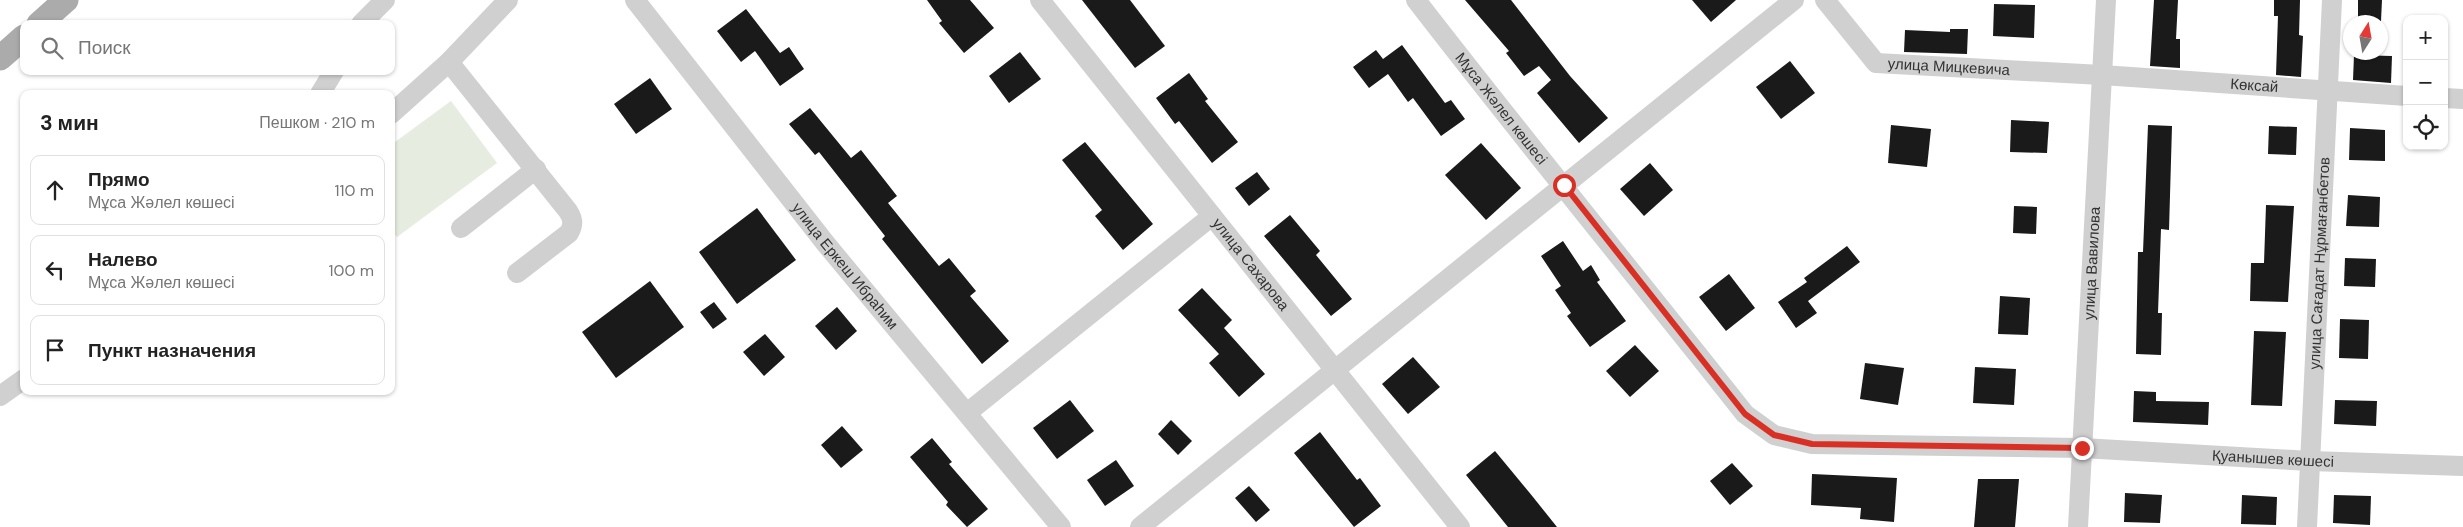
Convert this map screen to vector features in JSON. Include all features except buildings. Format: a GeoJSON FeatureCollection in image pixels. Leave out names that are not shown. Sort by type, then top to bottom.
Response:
{"type":"FeatureCollection","features":[{"type":"Feature","properties":{"kind":"main road"},"geometry":{"type":"LineString","coordinates":[[44,20],[66,0]]}},
{"type":"Feature","properties":{"kind":"main road"},"geometry":{"type":"LineString","coordinates":[[0,58],[20,40]]}},
{"type":"Feature","properties":{"kind":"street"},"geometry":{"type":"LineString","coordinates":[[365,20],[385,0]]}},
{"type":"Feature","properties":{"kind":"street"},"geometry":{"type":"LineString","coordinates":[[395,110],[449,62],[508,0]]}},
{"type":"Feature","properties":{"kind":"street","name":"улица Еркеш Ибраһим"},"geometry":{"type":"LineString","coordinates":[[635,0],[826,244],[1061,527]]}},
{"type":"Feature","properties":{"kind":"street","name":"улица Сахарова"},"geometry":{"type":"LineString","coordinates":[[1040,0],[1460,527]]}},
{"type":"Feature","properties":{"kind":"street","name":"Мұса Жәлел көшесі"},"geometry":{"type":"LineString","coordinates":[[1416,0],[1514,126],[1564,185],[1745,414],[1774,435],[1812,444],[2082,448]]}},
{"type":"Feature","properties":{"kind":"street"},"geometry":{"type":"LineString","coordinates":[[1140,527],[1336,371],[1794,0]]}},
{"type":"Feature","properties":{"kind":"street","name":"улица Мицкевича"},"geometry":{"type":"LineString","coordinates":[[1825,0],[1876,63],[2102,75]]}},
{"type":"Feature","properties":{"kind":"street","name":"улица Вавилова"},"geometry":{"type":"LineString","coordinates":[[2078,527],[2106,0]]}},
{"type":"Feature","properties":{"kind":"street","name":"улица Сағадат Нұрмағанбетов"},"geometry":{"type":"LineString","coordinates":[[2307,527],[2332,0]]}},
{"type":"Feature","properties":{"kind":"street"},"geometry":{"type":"LineString","coordinates":[[449,62],[568,211],[573,226],[569,233],[517,273]]}},
{"type":"Feature","properties":{"kind":"street"},"geometry":{"type":"LineString","coordinates":[[322,90],[332,75]]}},
{"type":"Feature","properties":{"kind":"street","name":"Көксай"},"geometry":{"type":"LineString","coordinates":[[2102,75],[2403,96]]}},
{"type":"Feature","properties":{"kind":"street"},"geometry":{"type":"LineString","coordinates":[[2448,98],[2463,99]]}},
{"type":"Feature","properties":{"kind":"street"},"geometry":{"type":"LineString","coordinates":[[461,228],[536,169]]}},
{"type":"Feature","properties":{"kind":"street"},"geometry":{"type":"LineString","coordinates":[[967,413],[1212,216]]}},
{"type":"Feature","properties":{"kind":"street"},"geometry":{"type":"LineString","coordinates":[[0,396],[20,382]]}},
{"type":"Feature","properties":{"kind":"street","name":"Қуанышев көшесі"},"geometry":{"type":"LineString","coordinates":[[2082,448],[2310,461],[2463,466]]}},
{"type":"Feature","properties":{"kind":"shaded area"},"geometry":{"type":"Polygon","coordinates":[[[451,101],[497,163],[397,237],[395,235],[395,142],[451,101]]]}},
{"type":"Feature","properties":{"kind":"route"},"geometry":{"type":"LineString","coordinates":[[1564,185],[1745,414],[1774,435],[1812,444],[2082,448]]}}]}
